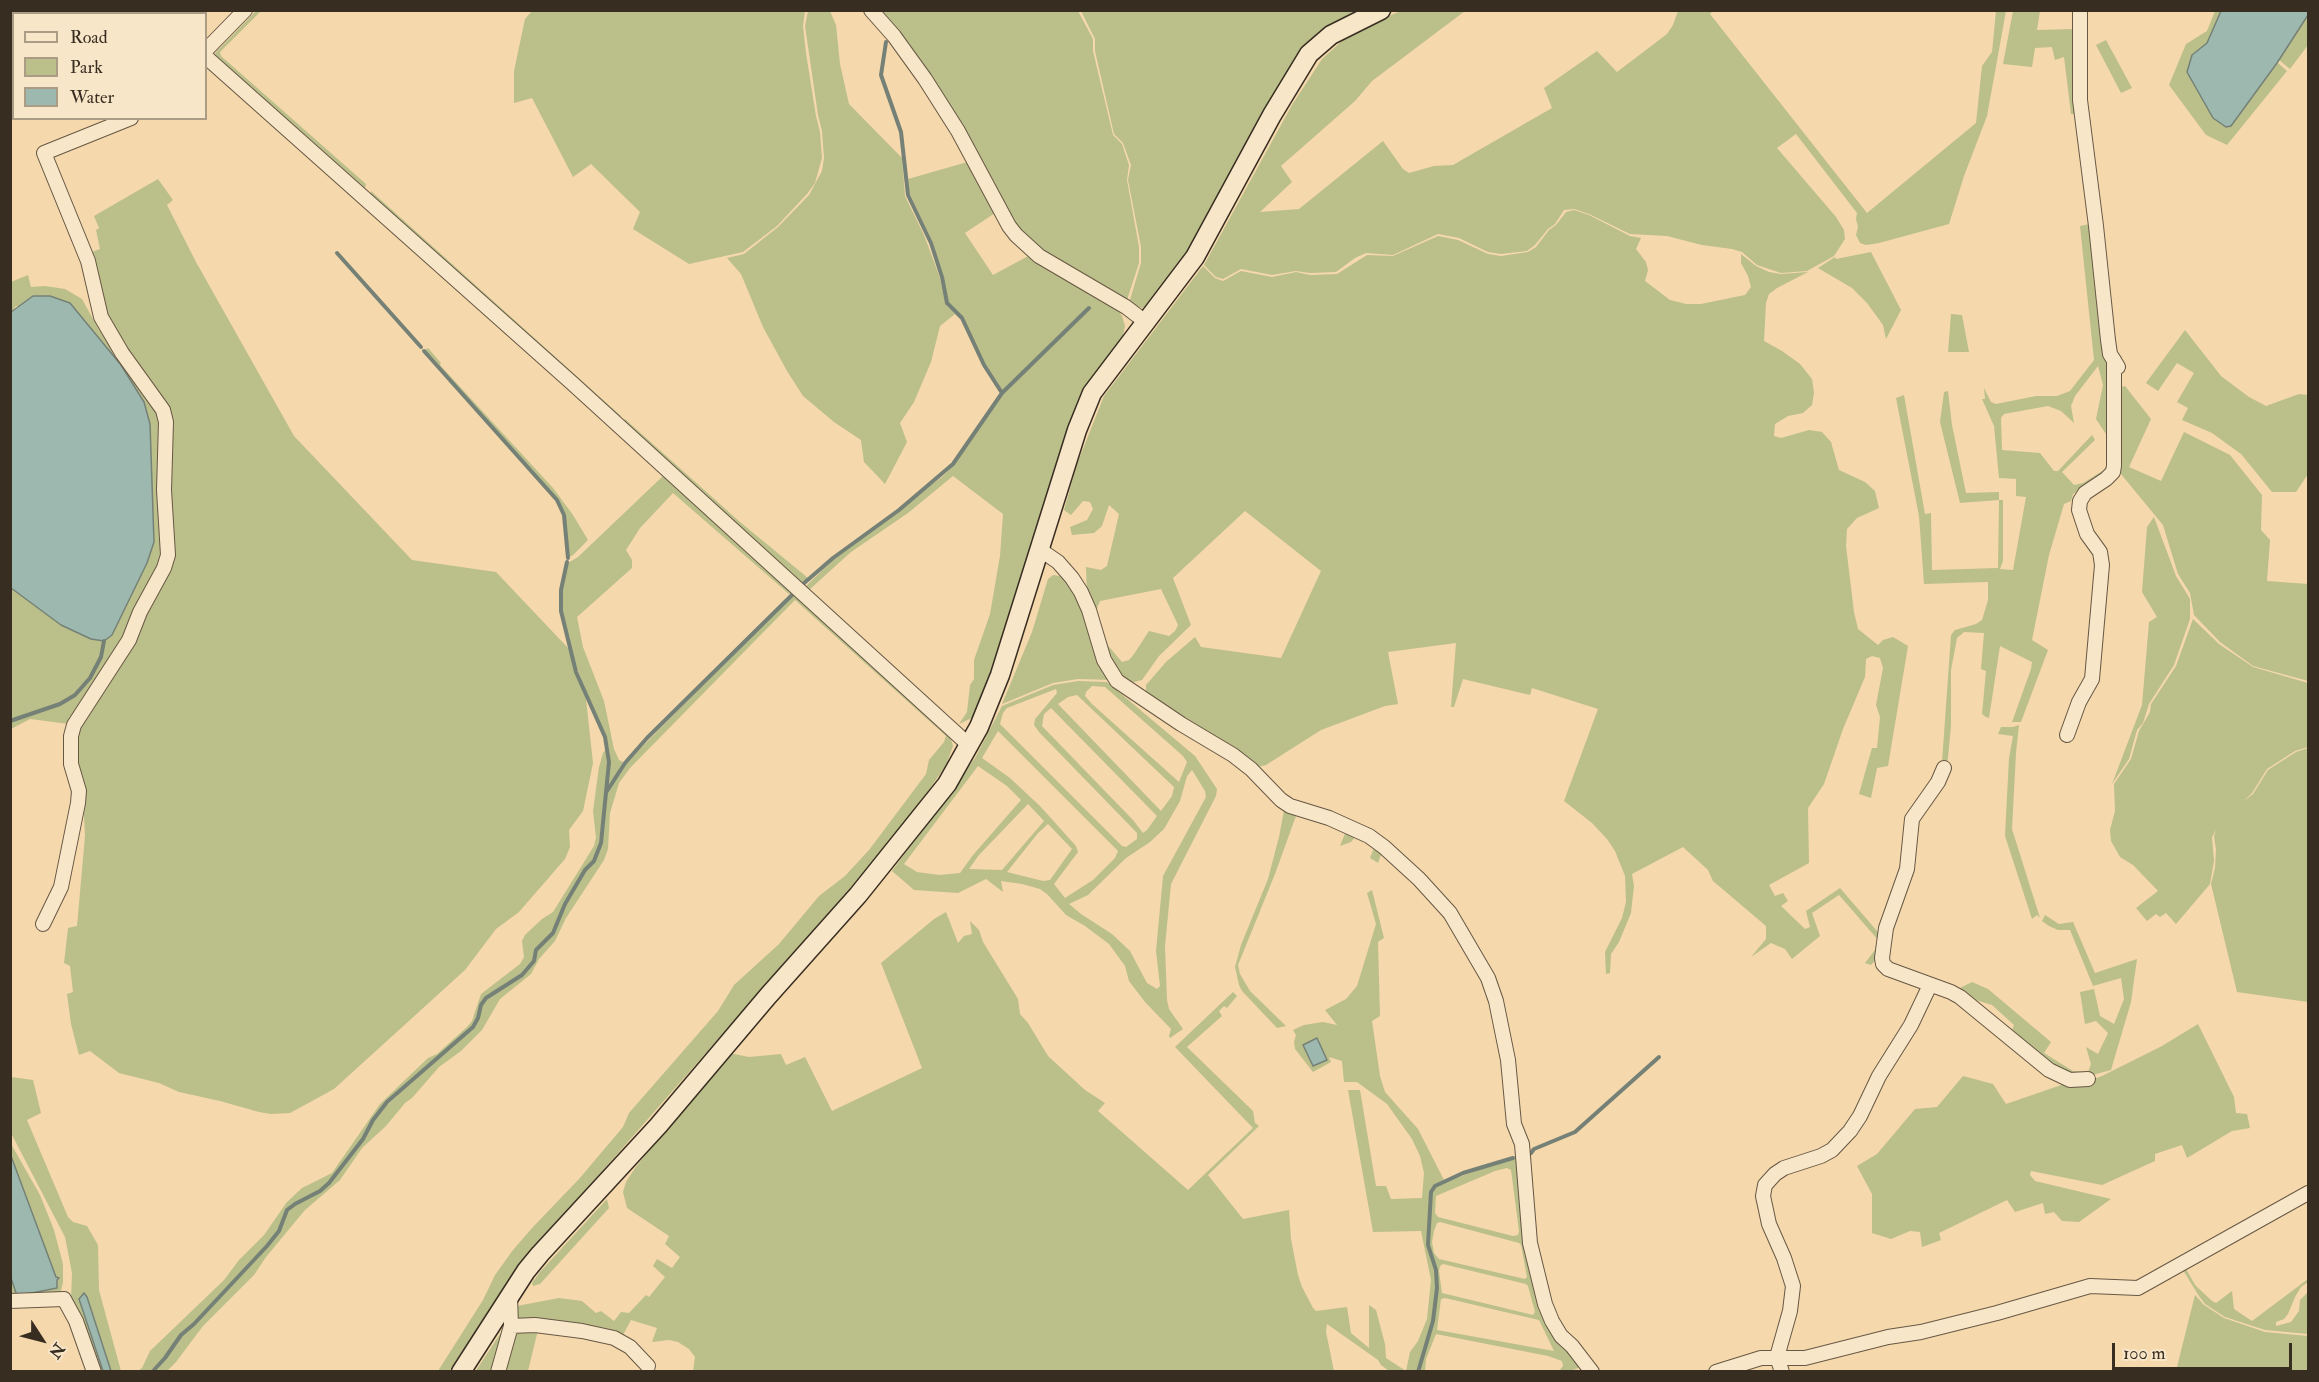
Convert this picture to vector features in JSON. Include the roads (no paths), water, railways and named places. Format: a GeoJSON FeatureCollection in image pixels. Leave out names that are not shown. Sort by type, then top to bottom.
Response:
{"type":"FeatureCollection","features":[{"type":"Feature","properties":{"kind":"main road"},"geometry":{"type":"LineString","coordinates":[[460,1371],[540,1254],[658,1126],[768,996],[858,895],[928,809],[970,746],[988,708],[1085,407],[1092,393],[1195,257],[1272,115],[1309,54],[1331,35],[1381,10]]}},
{"type":"Feature","properties":{"kind":"street"},"geometry":{"type":"LineString","coordinates":[[207,49],[245,10]]}},
{"type":"Feature","properties":{"kind":"street"},"geometry":{"type":"LineString","coordinates":[[871,10],[894,36],[925,79],[958,131],[1016,235],[1039,256],[1126,307],[1147,323]]}},
{"type":"Feature","properties":{"kind":"street"},"geometry":{"type":"LineString","coordinates":[[2080,10],[2079,87],[2108,340],[2110,354],[2122,374]]}},
{"type":"Feature","properties":{"kind":"street"},"geometry":{"type":"LineString","coordinates":[[207,58],[572,383],[970,746]]}},
{"type":"Feature","properties":{"kind":"street"},"geometry":{"type":"LineString","coordinates":[[43,924],[61,887],[78,803],[79,791],[71,764],[71,736],[74,725],[119,659],[140,612],[164,568],[168,555],[164,490],[166,422],[164,410],[122,353],[101,317],[88,261],[44,153],[126,120]]}},
{"type":"Feature","properties":{"kind":"street"},"geometry":{"type":"LineString","coordinates":[[2067,735],[2079,702],[2092,679],[2102,566],[2100,552],[2087,534],[2079,510],[2080,501],[2085,493],[2113,472],[2114,360]]}},
{"type":"Feature","properties":{"kind":"street"},"geometry":{"type":"LineString","coordinates":[[1039,549],[1058,562],[1081,592],[1089,610],[1104,660],[1117,681],[1181,724],[1233,755],[1290,806],[1352,827],[1384,847],[1419,879],[1450,914],[1488,978],[1496,1001],[1508,1060],[1514,1124],[1521,1144],[1530,1243],[1545,1304],[1561,1336],[1592,1371]]}},
{"type":"Feature","properties":{"kind":"street"},"geometry":{"type":"LineString","coordinates":[[1944,768],[1938,782],[1912,819],[1907,869],[1886,928],[1883,964],[1888,969],[1960,997],[2049,1070],[2070,1080],[2088,1079]]}},
{"type":"Feature","properties":{"kind":"street"},"geometry":{"type":"LineString","coordinates":[[1782,1371],[1777,1357],[1791,1311],[1793,1286],[1769,1224],[1763,1196],[1765,1185],[1775,1173],[1821,1156],[1842,1141],[1860,1116],[1879,1076],[1911,1025],[1930,985]]}},
{"type":"Feature","properties":{"kind":"street"},"geometry":{"type":"LineString","coordinates":[[1716,1371],[1761,1358],[1805,1358],[1888,1336],[1921,1332],[2090,1286],[2138,1288],[2308,1193]]}},
{"type":"Feature","properties":{"kind":"street"},"geometry":{"type":"LineString","coordinates":[[498,1371],[511,1326],[510,1295]]}},
{"type":"Feature","properties":{"kind":"street"},"geometry":{"type":"LineString","coordinates":[[10,1301],[64,1299],[76,1321],[94,1371]]}},
{"type":"Feature","properties":{"kind":"street"},"geometry":{"type":"LineString","coordinates":[[511,1326],[535,1325],[614,1338],[630,1347],[648,1366]]}},
{"type":"Feature","properties":{"kind":"water"},"geometry":{"type":"Polygon","coordinates":[[[2221,11],[2308,11],[2308,15],[2277,63],[2231,126],[2226,127],[2213,118],[2187,72],[2192,55],[2207,43],[2221,11]]]}},
{"type":"Feature","properties":{"kind":"water"},"geometry":{"type":"Polygon","coordinates":[[[33,296],[50,296],[70,303],[121,365],[144,402],[150,424],[154,542],[147,563],[112,635],[104,641],[91,639],[61,625],[11,588],[11,312],[33,296]]]}},
{"type":"Feature","properties":{"kind":"water"},"geometry":{"type":"Polygon","coordinates":[[[1317,1038],[1327,1060],[1313,1066],[1303,1045],[1317,1038]]]}},
{"type":"Feature","properties":{"kind":"water"},"geometry":{"type":"Polygon","coordinates":[[[11,1156],[56,1277],[59,1278],[57,1288],[17,1296],[11,1278],[11,1156]]]}},
{"type":"Feature","properties":{"kind":"water"},"geometry":{"type":"Polygon","coordinates":[[[84,1293],[111,1371],[103,1371],[79,1299],[84,1293]]]}},
{"type":"Feature","properties":{"kind":"waterway"},"geometry":{"type":"LineString","coordinates":[[886,42],[881,75],[901,132],[908,195],[931,243],[942,277],[947,303],[962,318],[984,365],[1002,393]]}},
{"type":"Feature","properties":{"kind":"waterway"},"geometry":{"type":"LineString","coordinates":[[337,253],[421,347]]}},
{"type":"Feature","properties":{"kind":"waterway"},"geometry":{"type":"LineString","coordinates":[[803,584],[833,558],[899,510],[953,464],[1002,393],[1089,308]]}},
{"type":"Feature","properties":{"kind":"waterway"},"geometry":{"type":"LineString","coordinates":[[424,351],[557,500],[564,515],[568,558]]}},
{"type":"Feature","properties":{"kind":"waterway"},"geometry":{"type":"LineString","coordinates":[[152,1372],[181,1335],[267,1246],[279,1231],[287,1210],[320,1191],[329,1183],[363,1139],[373,1120],[387,1102],[473,1027],[486,998],[522,975],[534,961],[536,950],[553,933],[565,904],[585,870],[594,861],[601,843],[609,762],[605,737],[576,672],[561,611],[561,590],[567,562]]}},
{"type":"Feature","properties":{"kind":"waterway"},"geometry":{"type":"LineString","coordinates":[[607,791],[625,763],[647,738],[793,594]]}},
{"type":"Feature","properties":{"kind":"waterway"},"geometry":{"type":"LineString","coordinates":[[10,721],[60,704],[75,695],[90,678],[101,657],[104,641]]}},
{"type":"Feature","properties":{"kind":"waterway"},"geometry":{"type":"LineString","coordinates":[[1531,1153],[1534,1149],[1575,1132],[1659,1057]]}},
{"type":"Feature","properties":{"kind":"waterway"},"geometry":{"type":"LineString","coordinates":[[1418,1372],[1433,1321],[1437,1288],[1436,1270],[1428,1245],[1431,1192],[1435,1186],[1463,1173],[1513,1158]]}}]}
